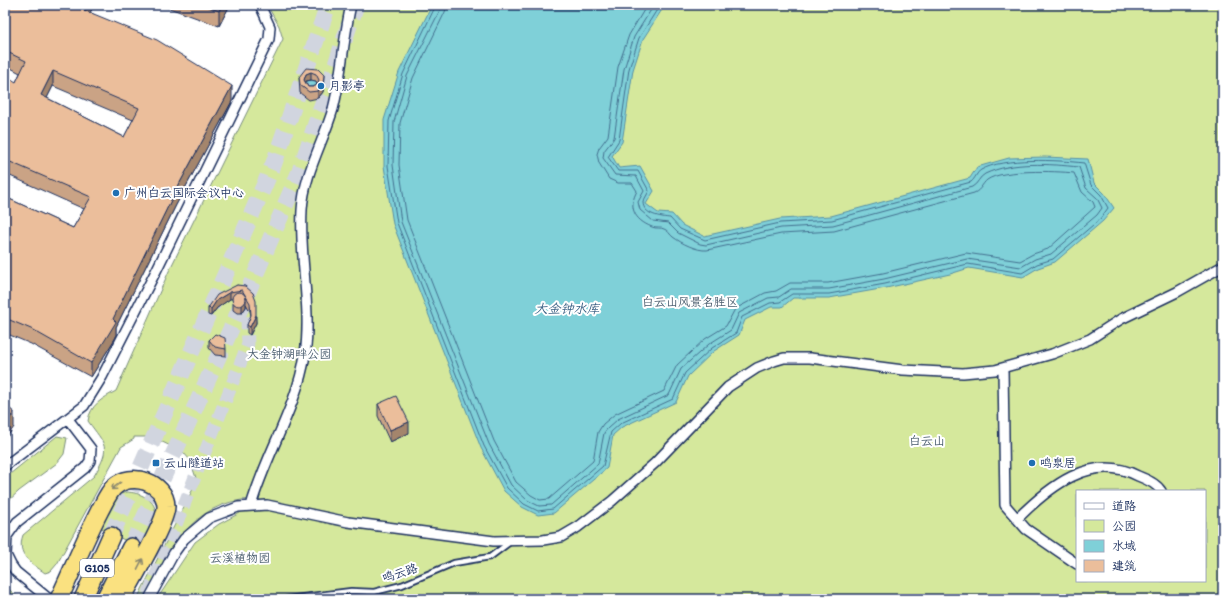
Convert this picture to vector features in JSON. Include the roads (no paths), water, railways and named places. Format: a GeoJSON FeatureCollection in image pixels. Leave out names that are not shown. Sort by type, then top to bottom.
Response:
{"type":"FeatureCollection","features":[{"type":"Feature","properties":{"kind":"highway"},"geometry":{"type":"LineString","coordinates":[[59,599],[92,526],[111,491],[114,487],[127,480],[139,479],[154,486],[161,492],[166,507],[158,530],[122,599]]}},
{"type":"Feature","properties":{"kind":"highway","name":"G105"},"geometry":{"type":"LineString","coordinates":[[82,599],[111,536]]}},
{"type":"Feature","properties":{"kind":"highway","name":"G105"},"geometry":{"type":"LineString","coordinates":[[105,599],[131,546]]}},
{"type":"Feature","properties":{"kind":"street"},"geometry":{"type":"LineString","coordinates":[[5,466],[84,406],[102,377],[269,39],[270,27],[260,5]]}},
{"type":"Feature","properties":{"kind":"street"},"geometry":{"type":"LineString","coordinates":[[251,506],[255,489],[279,434],[305,356],[308,317],[302,210],[311,167],[332,112],[338,90],[351,5]]}},
{"type":"Feature","properties":{"kind":"street"},"geometry":{"type":"LineString","coordinates":[[149,599],[174,553],[184,539],[194,529],[209,518],[238,507],[267,505],[348,522],[445,536],[494,541],[543,540],[561,537],[578,527],[612,501],[656,463],[728,388],[757,368],[774,361],[784,358],[810,358],[903,370],[955,372],[1002,368],[1052,354],[1090,339],[1122,319],[1177,292],[1223,266]]}},
{"type":"Feature","properties":{"kind":"street"},"geometry":{"type":"LineString","coordinates":[[1002,368],[1005,504],[1026,529],[1076,563]]}},
{"type":"Feature","properties":{"kind":"street"},"geometry":{"type":"LineString","coordinates":[[49,599],[16,572],[6,555],[6,545],[7,536],[17,522],[78,475],[90,461],[91,449],[68,419]]}},
{"type":"Feature","properties":{"kind":"street"},"geometry":{"type":"LineString","coordinates":[[1017,519],[1039,497],[1067,478],[1097,468],[1127,470],[1161,490]]}},
{"type":"Feature","properties":{"kind":"lane","name":"鸣云路"},"geometry":{"type":"LineString","coordinates":[[287,599],[351,592],[374,592],[402,585],[454,563],[490,557],[511,540]]}},
{"type":"Feature","properties":{"kind":"water","name":"大金钟水库"},"geometry":{"type":"Polygon","coordinates":[[[432,5],[665,5],[643,39],[633,70],[622,142],[612,156],[619,168],[640,166],[654,191],[646,204],[658,213],[672,214],[682,225],[704,236],[780,219],[831,216],[970,178],[977,167],[1009,158],[1045,157],[1088,159],[1094,183],[1104,193],[1114,208],[1103,221],[1055,262],[1038,268],[1023,277],[969,268],[950,274],[886,288],[829,298],[793,298],[782,307],[771,307],[745,320],[739,335],[714,351],[688,376],[676,402],[622,427],[613,435],[607,468],[554,513],[538,515],[522,507],[504,491],[481,448],[393,224],[384,166],[384,120],[399,72],[432,5]]]}},
{"type":"Feature","properties":{"kind":"water"},"geometry":{"type":"Polygon","coordinates":[[[309,80],[316,81],[318,90],[304,86],[309,80]]]}},
{"type":"Feature","properties":{"kind":"tunnel"},"geometry":{"type":"LineString","coordinates":[[111,536],[274,163],[328,5]]}},
{"type":"Feature","properties":{"kind":"tunnel"},"geometry":{"type":"LineString","coordinates":[[131,547],[246,296],[300,171],[356,5]]}},
{"type":"Feature","properties":{"kind":"tunnel"},"geometry":{"type":"LineString","coordinates":[[148,595],[248,344],[246,296]]}},
{"type":"Feature","properties":{"kind":"place","name":"月影亭"},"geometry":{"type":"Point","coordinates":[321,86]}},
{"type":"Feature","properties":{"kind":"place","name":"广州白云国际会议中心"},"geometry":{"type":"Point","coordinates":[116,193]}},
{"type":"Feature","properties":{"kind":"place","name":"云山隧道站"},"geometry":{"type":"Point","coordinates":[156,463]}},
{"type":"Feature","properties":{"kind":"place","name":"鸣泉居"},"geometry":{"type":"Point","coordinates":[1032,463]}},
{"type":"Feature","properties":{"kind":"park label","name":"白云山风景名胜区"},"geometry":{"type":"Point","coordinates":[690,302]}},
{"type":"Feature","properties":{"kind":"park label","name":"大金钟湖畔公园"},"geometry":{"type":"Point","coordinates":[289,354]}},
{"type":"Feature","properties":{"kind":"park label","name":"白云山"},"geometry":{"type":"Point","coordinates":[927,441]}},
{"type":"Feature","properties":{"kind":"park label","name":"云溪植物园"},"geometry":{"type":"Point","coordinates":[240,558]}}]}
